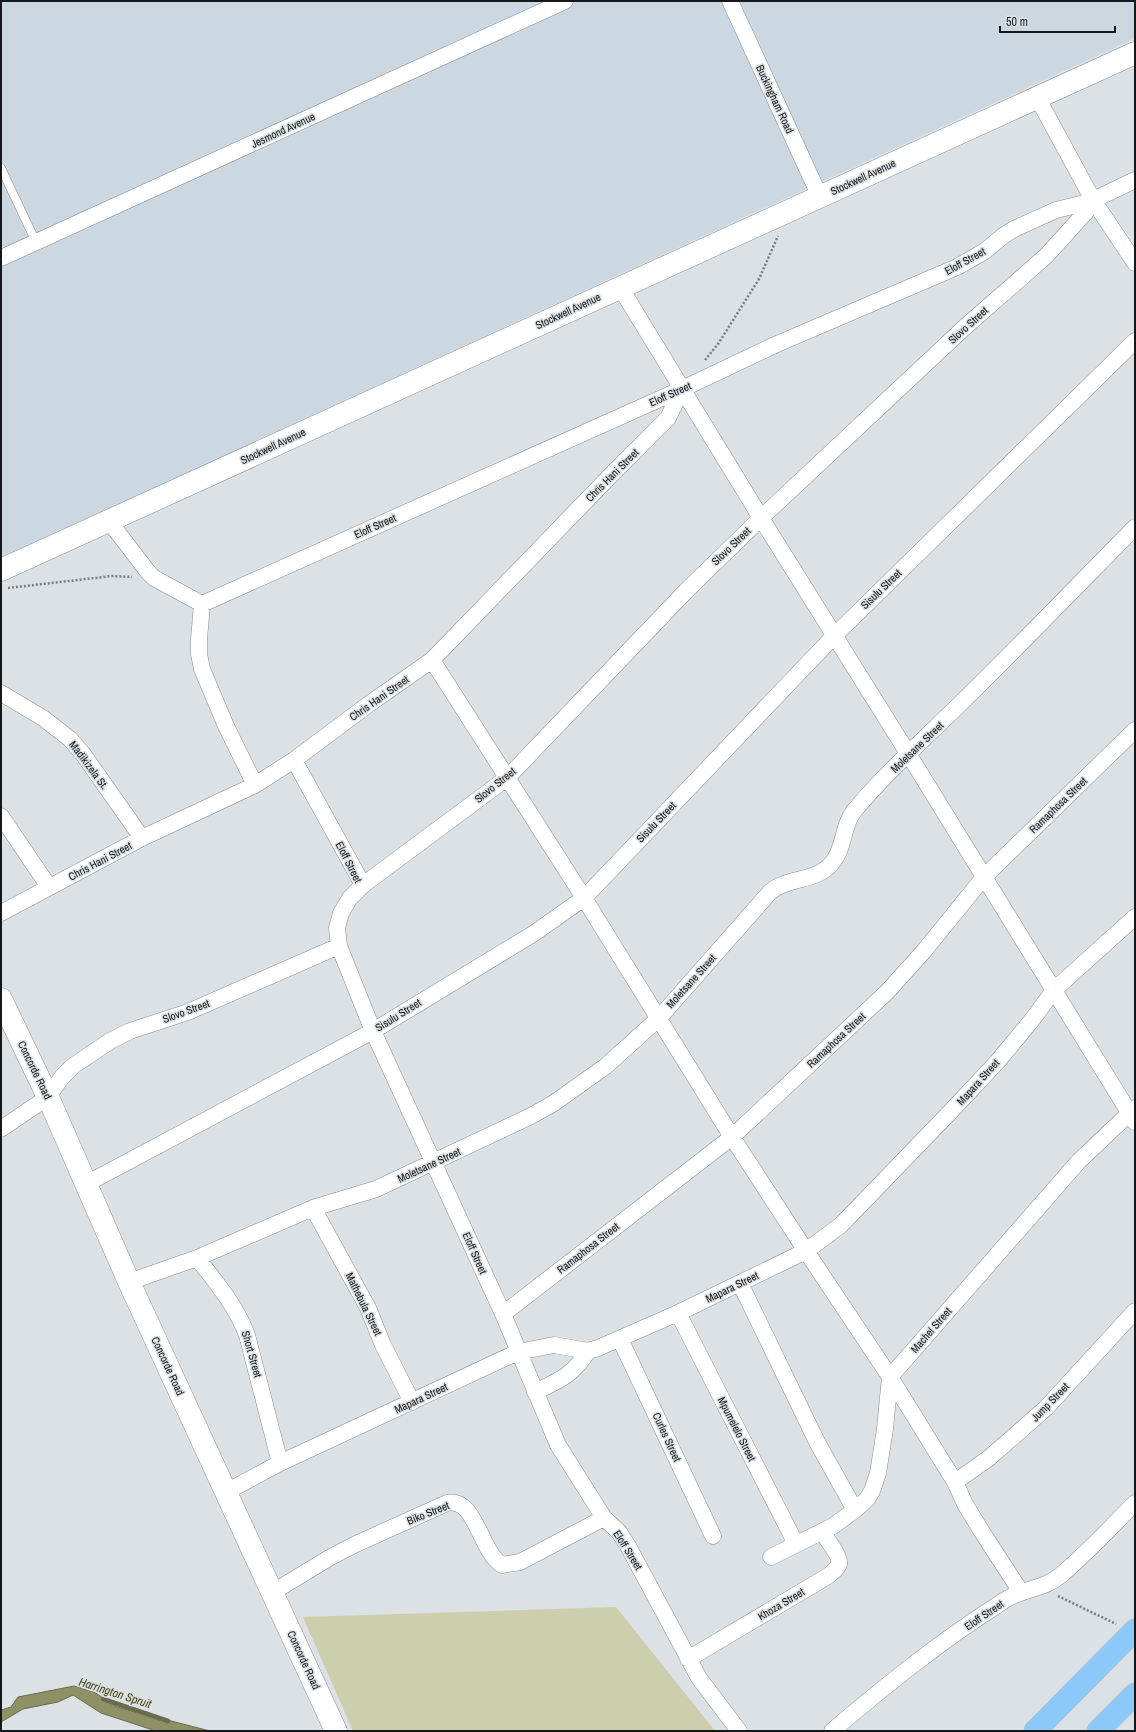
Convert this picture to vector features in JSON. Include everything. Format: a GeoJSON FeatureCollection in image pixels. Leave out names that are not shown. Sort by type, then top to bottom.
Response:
{"type":"FeatureCollection","features":[{"type":"Feature","properties":{"kind":"highway"},"geometry":{"type":"LineString","coordinates":[[1035,1731],[1132,1633]]}},
{"type":"Feature","properties":{"kind":"highway"},"geometry":{"type":"LineString","coordinates":[[1098,1731],[1135,1694]]}},
{"type":"Feature","properties":{"kind":"street","name":"Jesmond Avenue"},"geometry":{"type":"LineString","coordinates":[[1,258],[565,1]]}},
{"type":"Feature","properties":{"kind":"street","name":"Buckingham Road"},"geometry":{"type":"LineString","coordinates":[[730,1],[820,197]]}},
{"type":"Feature","properties":{"kind":"street","name":"Stockwell Avenue"},"geometry":{"type":"LineString","coordinates":[[1,570],[1135,53]]}},
{"type":"Feature","properties":{"kind":"street"},"geometry":{"type":"LineString","coordinates":[[1037,98],[1093,200],[1135,263]]}},
{"type":"Feature","properties":{"kind":"street","name":"Eloff Street"},"geometry":{"type":"LineString","coordinates":[[202,604],[682,389],[777,344],[957,267],[985,252],[1008,233],[1043,215],[1093,200],[1135,180]]}},
{"type":"Feature","properties":{"kind":"street","name":"Slovo Street"},"geometry":{"type":"LineString","coordinates":[[363,885],[507,778],[686,591],[760,518],[965,327],[1046,256],[1085,213],[1093,200]]}},
{"type":"Feature","properties":{"kind":"street"},"geometry":{"type":"LineString","coordinates":[[620,288],[760,518],[1133,1114]]}},
{"type":"Feature","properties":{"kind":"street","name":"Sisulu Street"},"geometry":{"type":"LineString","coordinates":[[86,1184],[373,1030],[533,934],[584,898],[834,636],[1135,341]]}},
{"type":"Feature","properties":{"kind":"street","name":"Chris Hani Street"},"geometry":{"type":"LineString","coordinates":[[1,913],[142,838],[255,785],[294,760],[369,704],[432,660],[608,477],[668,418],[682,389]]}},
{"type":"Feature","properties":{"kind":"street"},"geometry":{"type":"LineString","coordinates":[[109,520],[139,562],[154,578],[202,604],[199,639],[199,654],[202,669],[226,726],[255,785]]}},
{"type":"Feature","properties":{"kind":"street","name":"Moletsane Street"},"geometry":{"type":"LineString","coordinates":[[129,1282],[197,1258],[313,1208],[376,1189],[434,1163],[531,1116],[554,1103],[606,1066],[659,1018],[770,892],[783,884],[817,874],[832,863],[843,839],[848,818],[875,786],[909,755],[1135,527]]}},
{"type":"Feature","properties":{"kind":"street"},"geometry":{"type":"LineString","coordinates":[[432,660],[584,898],[732,1137],[890,1377],[955,1482],[965,1504],[982,1532],[1021,1592]]}},
{"type":"Feature","properties":{"kind":"street","name":"Madikizela St."},"geometry":{"type":"LineString","coordinates":[[1,693],[44,718],[70,740],[83,754],[142,838]]}},
{"type":"Feature","properties":{"kind":"street","name":"Ramaphosa Street"},"geometry":{"type":"LineString","coordinates":[[503,1314],[732,1137],[887,992],[924,951],[984,877],[1135,730]]}},
{"type":"Feature","properties":{"kind":"street","name":"Eloff Street"},"geometry":{"type":"LineString","coordinates":[[294,760],[363,885],[350,898],[341,913],[337,928],[339,946],[373,1030],[503,1314],[535,1392],[564,1456],[604,1518],[619,1532],[628,1546],[699,1678],[739,1731]]}},
{"type":"Feature","properties":{"kind":"street"},"geometry":{"type":"LineString","coordinates":[[1,816],[49,887]]}},
{"type":"Feature","properties":{"kind":"street","name":"Mapara Street"},"geometry":{"type":"LineString","coordinates":[[226,1492],[280,1463],[518,1352],[554,1345],[588,1351],[598,1348],[678,1313],[806,1251],[841,1225],[953,1109],[1032,1020],[1054,990],[1135,917]]}},
{"type":"Feature","properties":{"kind":"street","name":"Slovo Street"},"geometry":{"type":"LineString","coordinates":[[1,1130],[48,1097],[62,1077],[73,1066],[105,1044],[130,1030],[188,1012],[339,946]]}},
{"type":"Feature","properties":{"kind":"street","name":"Concorde Road"},"geometry":{"type":"LineString","coordinates":[[1,1000],[48,1097],[129,1282],[336,1731]]}},
{"type":"Feature","properties":{"kind":"street","name":"Machel Street"},"geometry":{"type":"LineString","coordinates":[[890,1377],[1079,1161],[1133,1114]]}},
{"type":"Feature","properties":{"kind":"street","name":"Mathebula Street"},"geometry":{"type":"LineString","coordinates":[[313,1208],[368,1308],[412,1402]]}},
{"type":"Feature","properties":{"kind":"street","name":"Short Street"},"geometry":{"type":"LineString","coordinates":[[197,1258],[233,1305],[248,1336],[280,1463]]}},
{"type":"Feature","properties":{"kind":"street"},"geometry":{"type":"LineString","coordinates":[[740,1282],[817,1442],[855,1510]]}},
{"type":"Feature","properties":{"kind":"street","name":"Jump Street"},"geometry":{"type":"LineString","coordinates":[[955,1482],[989,1458],[1046,1408],[1135,1311]]}},
{"type":"Feature","properties":{"kind":"street","name":"Mpumelelo Street"},"geometry":{"type":"LineString","coordinates":[[678,1313],[796,1544]]}},
{"type":"Feature","properties":{"kind":"street","name":"Curles Street"},"geometry":{"type":"LineString","coordinates":[[620,1339],[713,1536]]}},
{"type":"Feature","properties":{"kind":"street"},"geometry":{"type":"LineString","coordinates":[[535,1392],[571,1373],[588,1351]]}},
{"type":"Feature","properties":{"kind":"street"},"geometry":{"type":"LineString","coordinates":[[771,1557],[822,1532],[855,1510],[867,1499],[876,1483],[885,1429],[890,1377]]}},
{"type":"Feature","properties":{"kind":"street","name":"Biko Street"},"geometry":{"type":"LineString","coordinates":[[273,1592],[356,1544],[447,1503],[456,1502],[465,1507],[492,1556],[502,1565],[520,1562],[604,1518]]}},
{"type":"Feature","properties":{"kind":"street","name":"Eloff Street"},"geometry":{"type":"LineString","coordinates":[[832,1731],[947,1640],[998,1604],[1021,1592],[1041,1587],[1061,1575],[1135,1503]]}},
{"type":"Feature","properties":{"kind":"street","name":"Khoza Street"},"geometry":{"type":"LineString","coordinates":[[688,1659],[822,1580],[834,1571],[838,1565],[839,1559],[822,1532]]}},
{"type":"Feature","properties":{"kind":"lane"},"geometry":{"type":"LineString","coordinates":[[1,168],[36,242]]}},
{"type":"Feature","properties":{"kind":"path"},"geometry":{"type":"LineString","coordinates":[[704,361],[718,344],[759,279],[780,234]]}},
{"type":"Feature","properties":{"kind":"path"},"geometry":{"type":"LineString","coordinates":[[1,589],[112,576],[154,578]]}},
{"type":"Feature","properties":{"kind":"path"},"geometry":{"type":"LineString","coordinates":[[1041,1587],[1112,1621],[1132,1633]]}},
{"type":"Feature","properties":{"kind":"shaded area"},"geometry":{"type":"Polygon","coordinates":[[[1,1],[1135,1],[1135,38],[1,558],[1,1]]]}},
{"type":"Feature","properties":{"kind":"shaded area"},"geometry":{"type":"Polygon","coordinates":[[[616,1607],[715,1731],[353,1731],[303,1617],[616,1607]]]}},
{"type":"Feature","properties":{"kind":"shaded area"},"geometry":{"type":"Polygon","coordinates":[[[74,1686],[94,1692],[117,1707],[210,1731],[156,1731],[101,1713],[73,1695],[58,1702],[23,1709],[1,1722],[1,1710],[11,1707],[18,1697],[74,1686]]]}},
{"type":"Feature","properties":{"kind":"waterway","name":"Harrington Spruit"},"geometry":{"type":"LineString","coordinates":[[103,1699],[168,1721]]}}]}
